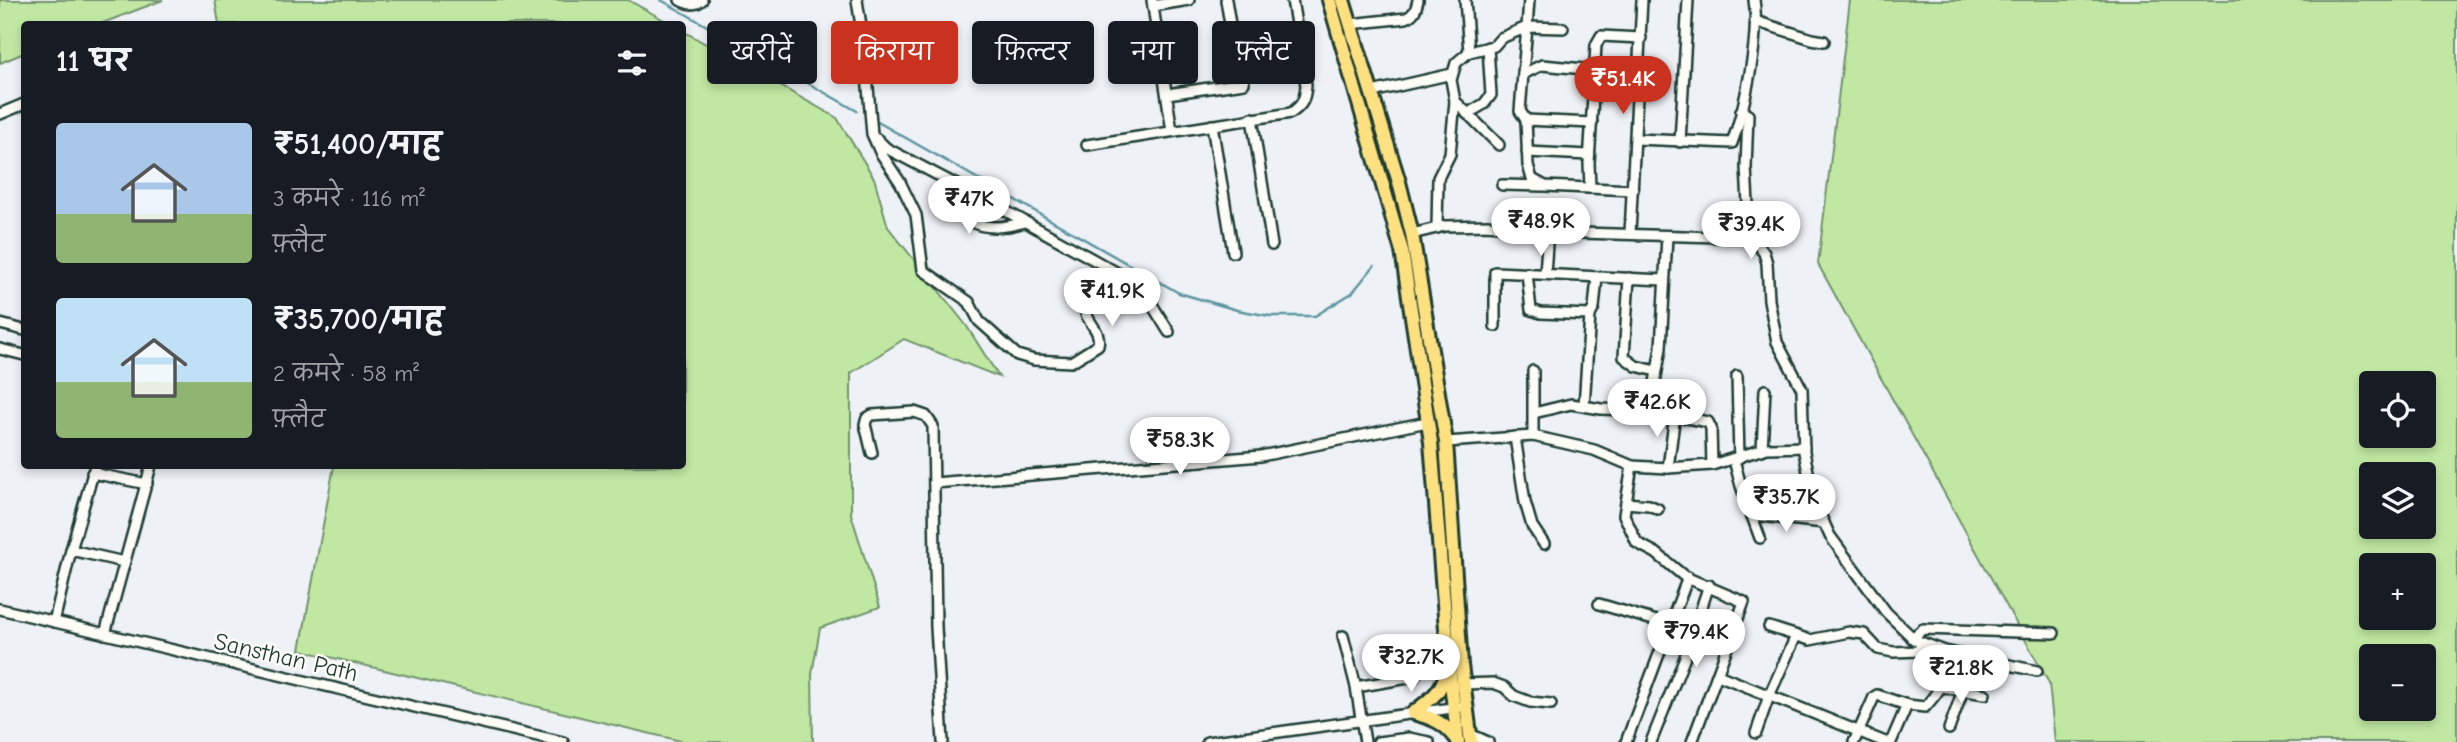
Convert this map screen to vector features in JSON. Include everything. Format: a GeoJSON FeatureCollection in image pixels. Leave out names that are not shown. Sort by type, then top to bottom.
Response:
{"type":"FeatureCollection","features":[{"type":"Feature","properties":{"kind":"main road"},"geometry":{"type":"LineString","coordinates":[[1329,0],[1402,251],[1427,422],[1449,666],[1460,707],[1464,740]]}},
{"type":"Feature","properties":{"kind":"main road"},"geometry":{"type":"LineString","coordinates":[[1343,0],[1399,182],[1412,234],[1446,442],[1463,684],[1460,707]]}},
{"type":"Feature","properties":{"kind":"main road"},"geometry":{"type":"LineString","coordinates":[[1413,713],[1442,687],[1449,666]]}},
{"type":"Feature","properties":{"kind":"main road"},"geometry":{"type":"LineString","coordinates":[[1413,713],[1446,725],[1464,740]]}},
{"type":"Feature","properties":{"kind":"street"},"geometry":{"type":"LineString","coordinates":[[680,0],[687,4],[698,4],[702,0]]}},
{"type":"Feature","properties":{"kind":"street"},"geometry":{"type":"LineString","coordinates":[[857,0],[865,52],[868,112],[872,134],[916,215],[923,270],[969,302],[979,321],[1017,355],[1034,360],[1071,362],[1094,348],[1100,339],[1084,314],[1084,305],[1105,282],[1110,269]]}},
{"type":"Feature","properties":{"kind":"street"},"geometry":{"type":"LineString","coordinates":[[1172,131],[1152,3],[1189,0]]}},
{"type":"Feature","properties":{"kind":"street"},"geometry":{"type":"LineString","coordinates":[[1226,0],[1230,21]]}},
{"type":"Feature","properties":{"kind":"street"},"geometry":{"type":"LineString","coordinates":[[1087,145],[1291,113],[1301,106],[1306,97],[1306,85],[1292,0]]}},
{"type":"Feature","properties":{"kind":"street"},"geometry":{"type":"LineString","coordinates":[[1350,24],[1406,18],[1416,10],[1418,0]]}},
{"type":"Feature","properties":{"kind":"street"},"geometry":{"type":"LineString","coordinates":[[1529,0],[1520,111],[1527,120],[1527,152],[1532,179],[1545,186]]}},
{"type":"Feature","properties":{"kind":"street"},"geometry":{"type":"LineString","coordinates":[[1630,233],[1642,0]]}},
{"type":"Feature","properties":{"kind":"street"},"geometry":{"type":"LineString","coordinates":[[1679,142],[1688,0]]}},
{"type":"Feature","properties":{"kind":"street"},"geometry":{"type":"LineString","coordinates":[[1636,139],[1732,142],[1749,73],[1755,21],[1754,0]]}},
{"type":"Feature","properties":{"kind":"street"},"geometry":{"type":"LineString","coordinates":[[1468,2],[1469,52]]}},
{"type":"Feature","properties":{"kind":"street"},"geometry":{"type":"LineString","coordinates":[[1755,21],[1812,40],[1824,41]]}},
{"type":"Feature","properties":{"kind":"street"},"geometry":{"type":"LineString","coordinates":[[1437,228],[1438,178],[1450,154],[1455,101],[1451,80],[1456,63],[1469,52],[1494,46],[1501,37],[1527,27],[1563,28]]}},
{"type":"Feature","properties":{"kind":"street"},"geometry":{"type":"LineString","coordinates":[[1590,188],[1589,155],[1596,45],[1601,36],[1641,38]]}},
{"type":"Feature","properties":{"kind":"street"},"geometry":{"type":"LineString","coordinates":[[1467,114],[1484,104],[1491,95],[1488,47]]}},
{"type":"Feature","properties":{"kind":"street"},"geometry":{"type":"LineString","coordinates":[[1523,74],[1542,65],[1595,70]]}},
{"type":"Feature","properties":{"kind":"street"},"geometry":{"type":"LineString","coordinates":[[1372,92],[1452,74]]}},
{"type":"Feature","properties":{"kind":"street"},"geometry":{"type":"LineString","coordinates":[[1167,94],[1237,84]]}},
{"type":"Feature","properties":{"kind":"street"},"geometry":{"type":"LineString","coordinates":[[1455,101],[1499,145]]}},
{"type":"Feature","properties":{"kind":"street"},"geometry":{"type":"LineString","coordinates":[[0,114],[21,105]]}},
{"type":"Feature","properties":{"kind":"street"},"geometry":{"type":"LineString","coordinates":[[1741,111],[1748,115],[1746,191],[1749,222],[1753,238],[1764,253],[1767,263],[1769,300],[1777,342],[1802,389],[1804,447],[1814,501],[1830,536],[1886,612],[1938,663],[1944,675],[1942,687],[1925,707],[1906,705],[1877,695],[1854,742]]}},
{"type":"Feature","properties":{"kind":"street"},"geometry":{"type":"LineString","coordinates":[[1252,118],[1272,245]]}},
{"type":"Feature","properties":{"kind":"street"},"geometry":{"type":"LineString","coordinates":[[1527,120],[1591,123]]}},
{"type":"Feature","properties":{"kind":"street"},"geometry":{"type":"LineString","coordinates":[[1212,125],[1233,252]]}},
{"type":"Feature","properties":{"kind":"street"},"geometry":{"type":"LineString","coordinates":[[872,134],[886,148],[1123,276],[1146,295],[1169,332]]}},
{"type":"Feature","properties":{"kind":"street"},"geometry":{"type":"LineString","coordinates":[[1527,152],[1589,155]]}},
{"type":"Feature","properties":{"kind":"street"},"geometry":{"type":"LineString","coordinates":[[956,184],[958,202],[962,213],[969,220],[997,227],[1009,227],[1024,222]]}},
{"type":"Feature","properties":{"kind":"street"},"geometry":{"type":"LineString","coordinates":[[1502,185],[1633,190]]}},
{"type":"Feature","properties":{"kind":"street"},"geometry":{"type":"LineString","coordinates":[[1412,234],[1437,228],[1487,225],[1667,236],[1753,238]]}},
{"type":"Feature","properties":{"kind":"street"},"geometry":{"type":"LineString","coordinates":[[1545,274],[1548,230]]}},
{"type":"Feature","properties":{"kind":"street"},"geometry":{"type":"LineString","coordinates":[[1650,411],[1661,348],[1667,236]]}},
{"type":"Feature","properties":{"kind":"street"},"geometry":{"type":"LineString","coordinates":[[1496,326],[1495,272],[1664,280]]}},
{"type":"Feature","properties":{"kind":"street"},"geometry":{"type":"LineString","coordinates":[[1527,273],[1531,310],[1541,313],[1590,314]]}},
{"type":"Feature","properties":{"kind":"street"},"geometry":{"type":"LineString","coordinates":[[1584,406],[1590,314],[1596,296],[1597,276]]}},
{"type":"Feature","properties":{"kind":"street"},"geometry":{"type":"LineString","coordinates":[[1629,278],[1624,357],[1636,366],[1656,371]]}},
{"type":"Feature","properties":{"kind":"street"},"geometry":{"type":"LineString","coordinates":[[0,324],[21,329]]}},
{"type":"Feature","properties":{"kind":"street"},"geometry":{"type":"LineString","coordinates":[[0,349],[21,354]]}},
{"type":"Feature","properties":{"kind":"street"},"geometry":{"type":"LineString","coordinates":[[1533,371],[1533,436]]}},
{"type":"Feature","properties":{"kind":"street"},"geometry":{"type":"LineString","coordinates":[[1737,376],[1736,459],[1760,538]]}},
{"type":"Feature","properties":{"kind":"street"},"geometry":{"type":"LineString","coordinates":[[1762,450],[1765,390]]}},
{"type":"Feature","properties":{"kind":"street"},"geometry":{"type":"LineString","coordinates":[[1534,413],[1571,404],[1675,414],[1708,422],[1711,428],[1712,465]]}},
{"type":"Feature","properties":{"kind":"street"},"geometry":{"type":"LineString","coordinates":[[872,453],[865,424],[867,418],[872,415],[914,412],[926,416],[933,426],[936,627],[943,742]]}},
{"type":"Feature","properties":{"kind":"street"},"geometry":{"type":"LineString","coordinates":[[1668,468],[1675,414]]}},
{"type":"Feature","properties":{"kind":"street"},"geometry":{"type":"LineString","coordinates":[[934,483],[1261,456],[1427,422]]}},
{"type":"Feature","properties":{"kind":"street"},"geometry":{"type":"LineString","coordinates":[[1446,442],[1533,436],[1594,450],[1632,466],[1668,468],[1712,465],[1762,450],[1804,447]]}},
{"type":"Feature","properties":{"kind":"street"},"geometry":{"type":"LineString","coordinates":[[1515,438],[1525,502],[1532,526],[1544,544]]}},
{"type":"Feature","properties":{"kind":"street"},"geometry":{"type":"LineString","coordinates":[[1632,466],[1624,515],[1637,543],[1656,553],[1688,578],[1744,602],[1692,742]]}},
{"type":"Feature","properties":{"kind":"street"},"geometry":{"type":"LineString","coordinates":[[54,622],[93,469],[147,484]]}},
{"type":"Feature","properties":{"kind":"street"},"geometry":{"type":"LineString","coordinates":[[106,634],[150,469]]}},
{"type":"Feature","properties":{"kind":"street"},"geometry":{"type":"LineString","coordinates":[[1626,503],[1649,505],[1658,509]]}},
{"type":"Feature","properties":{"kind":"street"},"geometry":{"type":"LineString","coordinates":[[1751,515],[1824,523]]}},
{"type":"Feature","properties":{"kind":"street"},"geometry":{"type":"LineString","coordinates":[[71,550],[124,562]]}},
{"type":"Feature","properties":{"kind":"street"},"geometry":{"type":"LineString","coordinates":[[1626,742],[1688,578]]}},
{"type":"Feature","properties":{"kind":"street"},"geometry":{"type":"LineString","coordinates":[[1651,742],[1685,657],[1709,585]]}},
{"type":"Feature","properties":{"kind":"street"},"geometry":{"type":"LineString","coordinates":[[1599,604],[1670,625]]}},
{"type":"Feature","properties":{"kind":"street","name":"Sansthan Path"},"geometry":{"type":"LineString","coordinates":[[0,609],[563,742]]}},
{"type":"Feature","properties":{"kind":"street"},"geometry":{"type":"LineString","coordinates":[[1769,626],[1810,640],[1849,632],[1864,634],[1878,649],[1893,652],[1917,643],[2037,671]]}},
{"type":"Feature","properties":{"kind":"street"},"geometry":{"type":"LineString","coordinates":[[1917,643],[1923,628],[2054,633]]}},
{"type":"Feature","properties":{"kind":"street"},"geometry":{"type":"LineString","coordinates":[[1343,636],[1356,687],[1365,742]]}},
{"type":"Feature","properties":{"kind":"street"},"geometry":{"type":"LineString","coordinates":[[1756,733],[1796,636]]}},
{"type":"Feature","properties":{"kind":"street"},"geometry":{"type":"LineString","coordinates":[[1356,687],[1414,677],[1418,670],[1416,655]]}},
{"type":"Feature","properties":{"kind":"street"},"geometry":{"type":"LineString","coordinates":[[1718,675],[1885,742]]}},
{"type":"Feature","properties":{"kind":"street"},"geometry":{"type":"LineString","coordinates":[[1463,684],[1493,683],[1530,702],[1551,704]]}},
{"type":"Feature","properties":{"kind":"street"},"geometry":{"type":"LineString","coordinates":[[1942,687],[1985,694]]}},
{"type":"Feature","properties":{"kind":"street"},"geometry":{"type":"LineString","coordinates":[[1949,729],[1963,690]]}},
{"type":"Feature","properties":{"kind":"street"},"geometry":{"type":"LineString","coordinates":[[1891,742],[1906,705]]}},
{"type":"Feature","properties":{"kind":"street"},"geometry":{"type":"LineString","coordinates":[[1207,742],[1460,707]]}},
{"type":"Feature","properties":{"kind":"street"},"geometry":{"type":"LineString","coordinates":[[1378,742],[1409,738],[1429,742]]}},
{"type":"Feature","properties":{"kind":"street"},"geometry":{"type":"LineString","coordinates":[[1464,740],[1488,742]]}},
{"type":"Feature","properties":{"kind":"green space"},"geometry":{"type":"Polygon","coordinates":[[[0,0],[163,0],[108,21],[21,21],[21,54],[0,63],[0,0]]]}},
{"type":"Feature","properties":{"kind":"green space"},"geometry":{"type":"Polygon","coordinates":[[[215,0],[628,0],[666,21],[218,21],[215,0]]]}},
{"type":"Feature","properties":{"kind":"green space"},"geometry":{"type":"Polygon","coordinates":[[[1850,0],[2457,0],[2457,742],[2055,742],[2049,683],[1818,264],[1850,0]]]}},
{"type":"Feature","properties":{"kind":"green space"},"geometry":{"type":"Polygon","coordinates":[[[686,33],[707,45],[707,84],[777,84],[837,118],[874,178],[888,227],[966,325],[999,377],[904,339],[851,373],[851,514],[880,607],[820,628],[812,674],[813,742],[685,742],[300,650],[333,469],[686,469],[686,33]]]}},
{"type":"Feature","properties":{"kind":"waterway"},"geometry":{"type":"LineString","coordinates":[[661,0],[857,111]]}},
{"type":"Feature","properties":{"kind":"waterway"},"geometry":{"type":"LineString","coordinates":[[876,121],[1179,293],[1237,310],[1270,316],[1315,316],[1352,293],[1374,266]]}}]}
